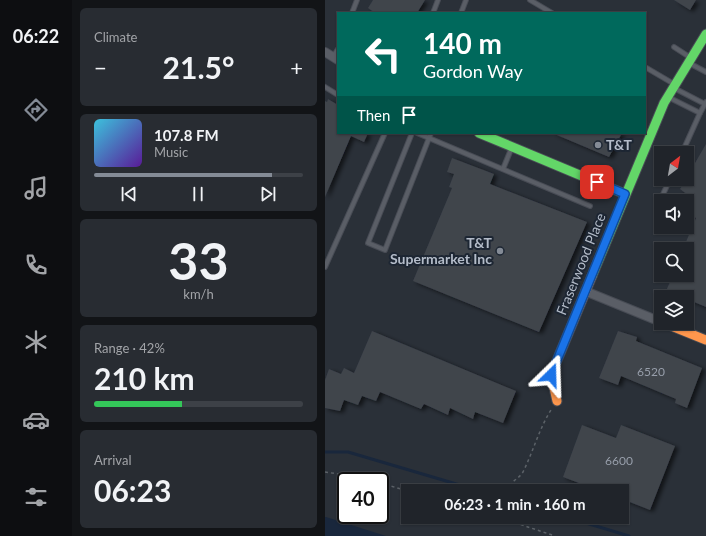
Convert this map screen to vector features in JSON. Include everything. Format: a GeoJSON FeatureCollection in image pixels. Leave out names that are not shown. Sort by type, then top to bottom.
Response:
{"type":"FeatureCollection","features":[{"type":"Feature","properties":{"kind":"street","name":"Fraserwood Place"},"geometry":{"type":"LineString","coordinates":[[557,401],[551,375],[585,291],[664,103],[706,34]]}},
{"type":"Feature","properties":{"kind":"street"},"geometry":{"type":"LineString","coordinates":[[325,52],[336,58]]}},
{"type":"Feature","properties":{"kind":"street"},"geometry":{"type":"LineString","coordinates":[[482,134],[625,194]]}},
{"type":"Feature","properties":{"kind":"street"},"geometry":{"type":"LineString","coordinates":[[585,291],[654,319]]}},
{"type":"Feature","properties":{"kind":"street"},"geometry":{"type":"LineString","coordinates":[[682,330],[706,340]]}},
{"type":"Feature","properties":{"kind":"lane"},"geometry":{"type":"LineString","coordinates":[[352,12],[357,0]]}},
{"type":"Feature","properties":{"kind":"lane"},"geometry":{"type":"LineString","coordinates":[[433,12],[438,0]]}},
{"type":"Feature","properties":{"kind":"lane"},"geometry":{"type":"LineString","coordinates":[[461,12],[467,0]]}},
{"type":"Feature","properties":{"kind":"lane"},"geometry":{"type":"LineString","coordinates":[[530,0],[550,12]]}},
{"type":"Feature","properties":{"kind":"lane"},"geometry":{"type":"LineString","coordinates":[[674,47],[706,72]]}},
{"type":"Feature","properties":{"kind":"lane"},"geometry":{"type":"LineString","coordinates":[[646,68],[674,86],[705,103],[685,146]]}},
{"type":"Feature","properties":{"kind":"lane"},"geometry":{"type":"LineString","coordinates":[[325,87],[337,94]]}},
{"type":"Feature","properties":{"kind":"lane"},"geometry":{"type":"LineString","coordinates":[[668,97],[700,112]]}},
{"type":"Feature","properties":{"kind":"lane"},"geometry":{"type":"LineString","coordinates":[[325,267],[385,134]]}},
{"type":"Feature","properties":{"kind":"lane"},"geometry":{"type":"LineString","coordinates":[[412,134],[368,243],[385,250],[431,134]]}},
{"type":"Feature","properties":{"kind":"lane"},"geometry":{"type":"LineString","coordinates":[[419,134],[590,206]]}},
{"type":"Feature","properties":{"kind":"lane"},"geometry":{"type":"LineString","coordinates":[[503,169],[512,146]]}},
{"type":"Feature","properties":{"kind":"path"},"geometry":{"type":"LineString","coordinates":[[509,484],[522,474],[545,419],[557,401]]}},
{"type":"Feature","properties":{"kind":"path"},"geometry":{"type":"LineString","coordinates":[[325,472],[337,474]]}},
{"type":"Feature","properties":{"kind":"path"},"geometry":{"type":"LineString","coordinates":[[389,486],[401,489]]}},
{"type":"Feature","properties":{"kind":"path"},"geometry":{"type":"LineString","coordinates":[[520,524],[555,536]]}},
{"type":"Feature","properties":{"kind":"water"},"geometry":{"type":"Polygon","coordinates":[[[326,517],[337,520],[337,524],[348,524],[386,536],[325,536],[326,517]]]}},
{"type":"Feature","properties":{"kind":"building"},"geometry":{"type":"Polygon","coordinates":[[[373,0],[425,0],[418,12],[374,12],[368,8],[373,0]]]}},
{"type":"Feature","properties":{"kind":"building"},"geometry":{"type":"Polygon","coordinates":[[[674,0],[696,0],[690,10],[674,0]]]}},
{"type":"Feature","properties":{"kind":"building"},"geometry":{"type":"Polygon","coordinates":[[[328,99],[337,104],[337,134],[368,134],[364,142],[351,136],[325,197],[325,101],[327,102],[328,99]]]}},
{"type":"Feature","properties":{"kind":"building","name":"T&T"},"geometry":{"type":"Polygon","coordinates":[[[554,134],[621,134],[609,157],[554,134]]]}},
{"type":"Feature","properties":{"kind":"building"},"geometry":{"type":"Polygon","coordinates":[[[706,144],[706,307],[694,302],[694,290],[666,290],[670,282],[694,282],[694,242],[686,242],[689,234],[694,234],[694,223],[696,218],[694,217],[694,194],[686,194],[680,189],[682,186],[694,186],[694,165],[706,144]]]}},
{"type":"Feature","properties":{"kind":"building","name":"T&T Supermarket Inc"},"geometry":{"type":"Polygon","coordinates":[[[452,158],[494,174],[490,184],[587,222],[539,332],[413,281],[452,188],[449,187],[454,174],[447,172],[452,158]]]}},
{"type":"Feature","properties":{"kind":"building"},"geometry":{"type":"Polygon","coordinates":[[[372,331],[516,391],[503,423],[475,412],[473,419],[450,408],[448,415],[424,404],[421,409],[380,392],[376,401],[362,396],[358,405],[344,400],[340,411],[325,408],[325,380],[329,369],[341,374],[344,368],[354,373],[372,331]]]}},
{"type":"Feature","properties":{"kind":"building"},"geometry":{"type":"Polygon","coordinates":[[[618,331],[637,337],[636,341],[702,368],[687,408],[675,403],[676,399],[621,376],[618,385],[599,378],[618,331]]]}},
{"type":"Feature","properties":{"kind":"building"},"geometry":{"type":"Polygon","coordinates":[[[582,425],[616,438],[621,425],[675,446],[650,510],[629,502],[629,484],[582,484],[563,477],[582,425]]]}},
{"type":"Feature","properties":{"kind":"waterway"},"geometry":{"type":"LineString","coordinates":[[325,452],[348,452],[456,484]]}},
{"type":"Feature","properties":{"kind":"waterway"},"geometry":{"type":"LineString","coordinates":[[589,524],[629,536]]}},
{"type":"Feature","properties":{"kind":"traffic: fast"},"geometry":{"type":"LineString","coordinates":[[592,276],[664,103],[706,34]]}},
{"type":"Feature","properties":{"kind":"traffic: fast"},"geometry":{"type":"LineString","coordinates":[[481,134],[625,194]]}},
{"type":"Feature","properties":{"kind":"traffic: slow"},"geometry":{"type":"LineString","coordinates":[[557,401],[551,375],[592,276]]}},
{"type":"Feature","properties":{"kind":"traffic: slow"},"geometry":{"type":"LineString","coordinates":[[681,330],[706,340]]}},
{"type":"Feature","properties":{"kind":"place","name":"T&T"},"geometry":{"type":"Point","coordinates":[598,145]}},
{"type":"Feature","properties":{"kind":"place","name":"T&T Supermarket Inc"},"geometry":{"type":"Point","coordinates":[500,251]}},
{"type":"Feature","properties":{"kind":"route"},"geometry":{"type":"LineString","coordinates":[[551,375],[625,194],[597,182]]}}]}
